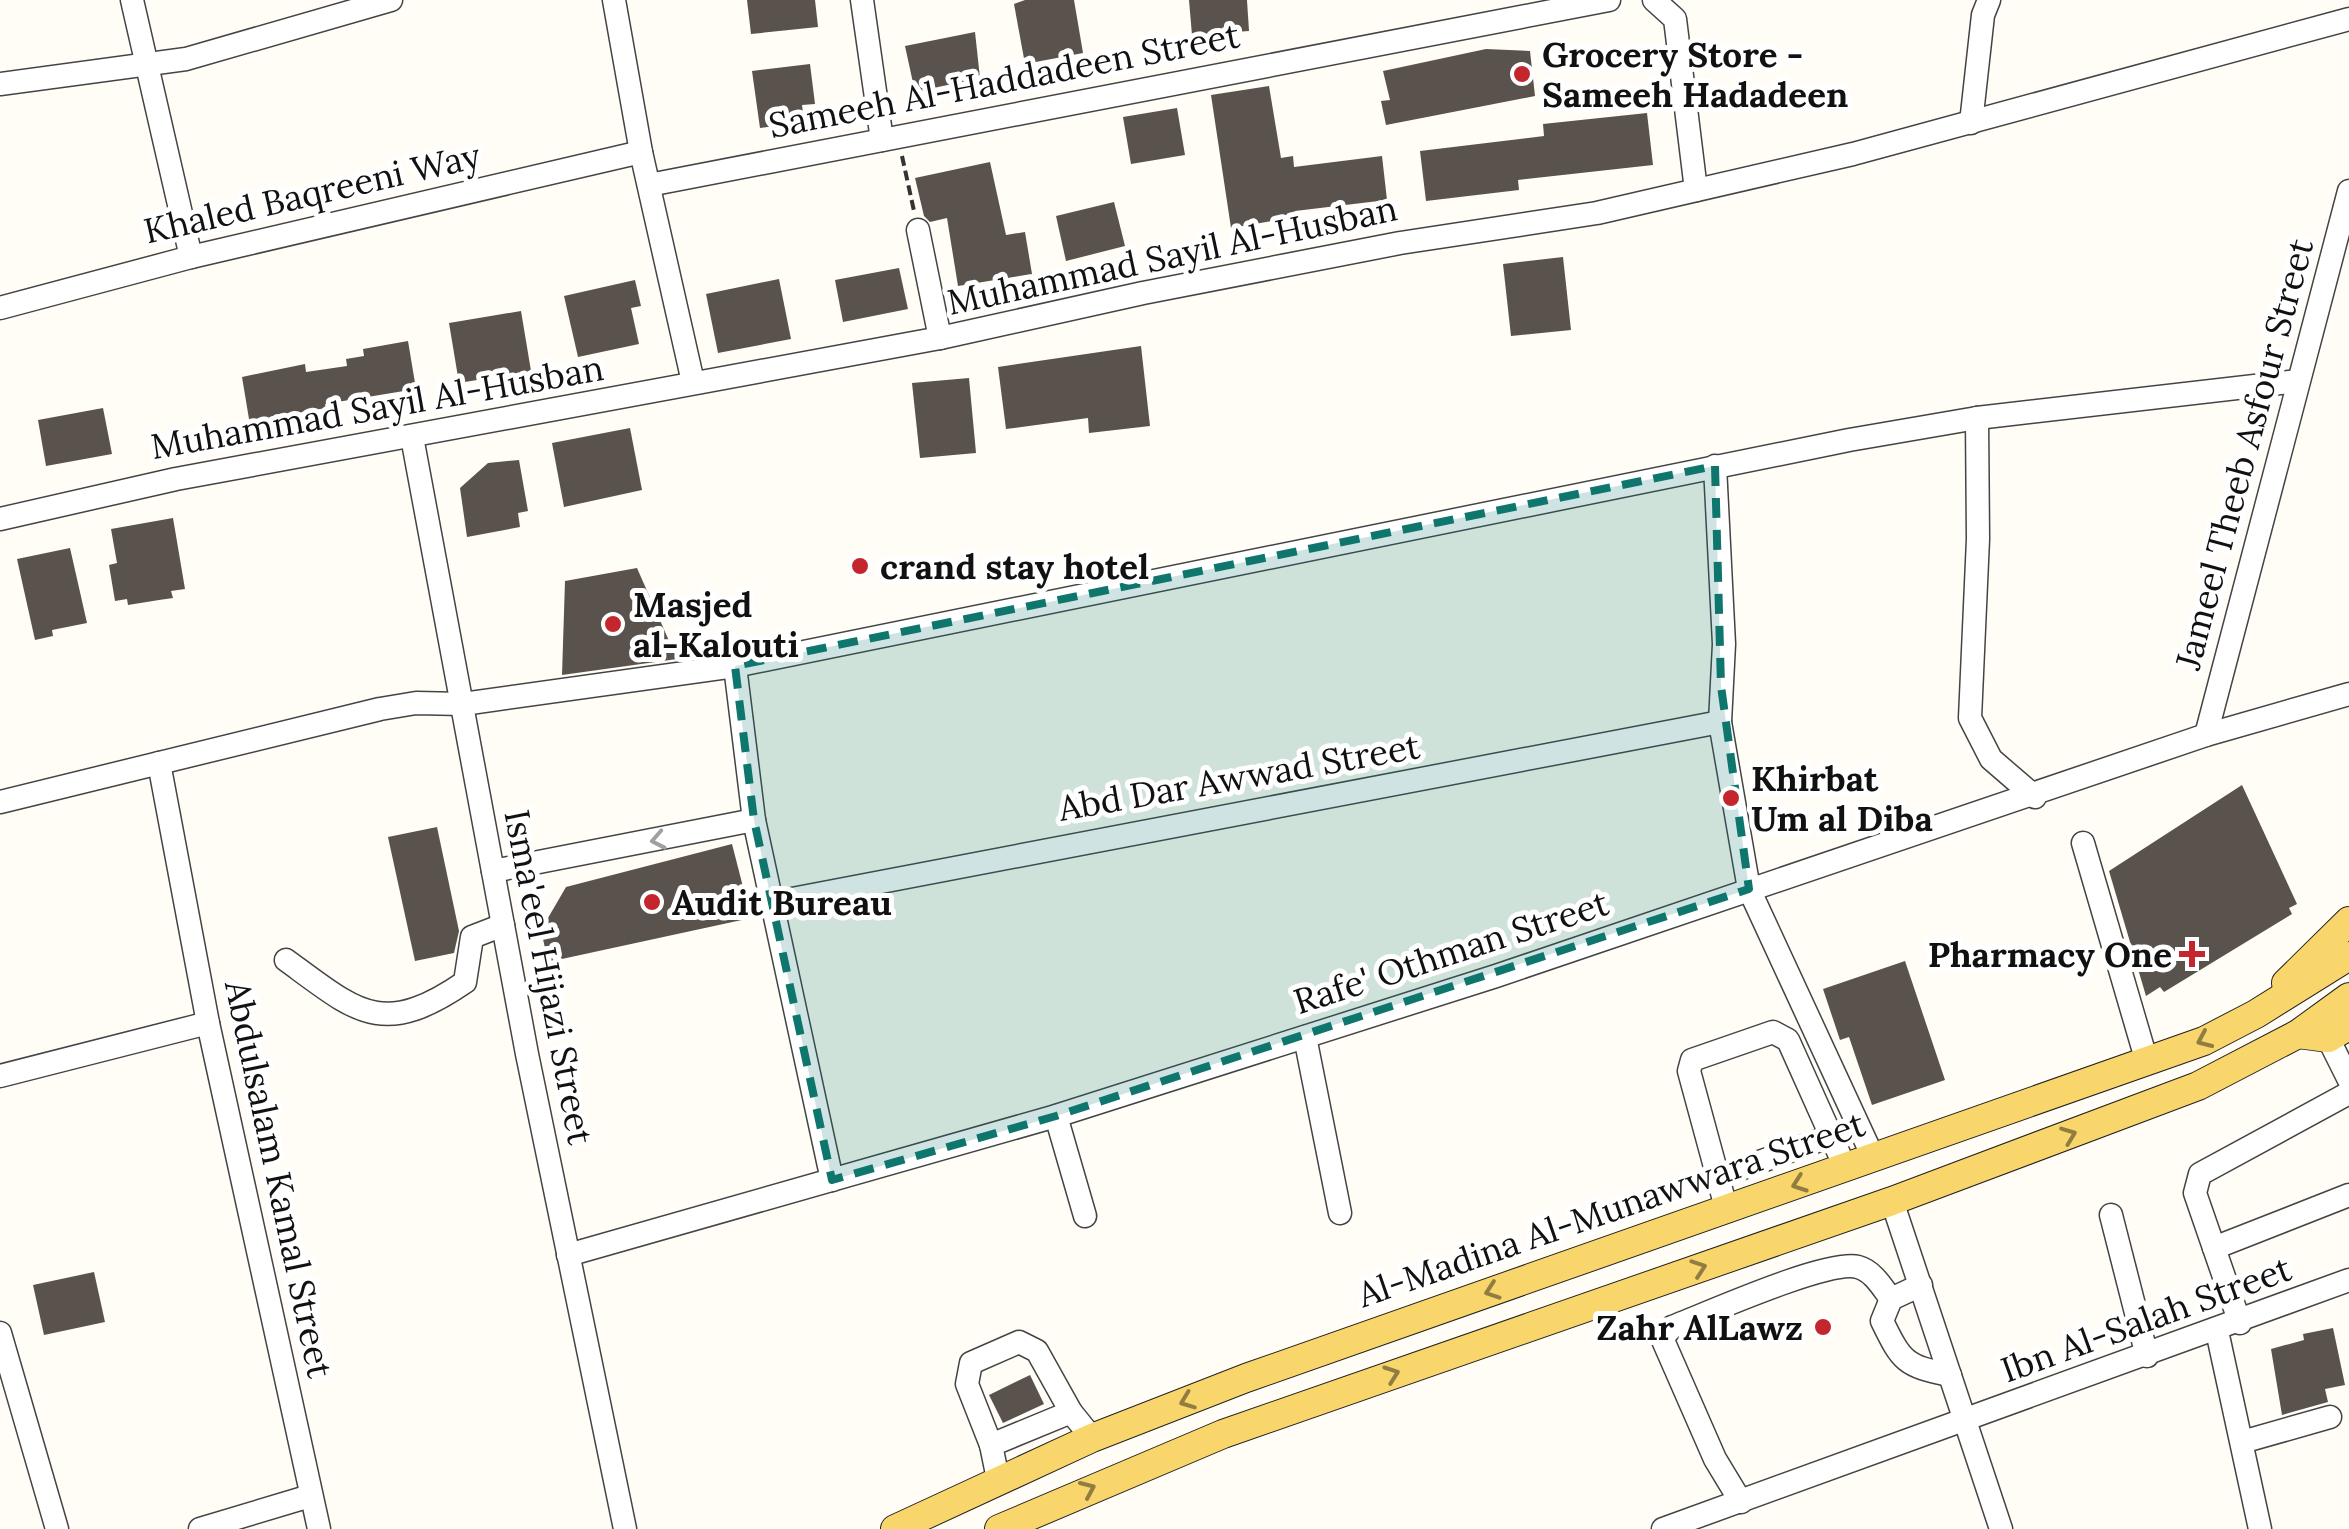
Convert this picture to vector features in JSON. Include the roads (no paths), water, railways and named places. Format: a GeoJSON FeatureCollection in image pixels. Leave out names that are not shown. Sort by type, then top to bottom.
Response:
{"type":"FeatureCollection","features":[{"type":"Feature","properties":{"kind":"main road"},"geometry":{"type":"LineString","coordinates":[[2256,1014],[2349,921]]}},
{"type":"Feature","properties":{"kind":"main road","name":"Al-Madina Al-Munawwara Street"},"geometry":{"type":"LineString","coordinates":[[895,1529],[1092,1438],[1246,1378],[2147,1062],[2256,1014],[2349,956]]}},
{"type":"Feature","properties":{"kind":"main road"},"geometry":{"type":"LineString","coordinates":[[999,1529],[1206,1441],[1892,1202],[2198,1086],[2298,1034],[2349,997]]}},
{"type":"Feature","properties":{"kind":"main road"},"geometry":{"type":"LineString","coordinates":[[2298,1034],[2338,1032]]}},
{"type":"Feature","properties":{"kind":"street"},"geometry":{"type":"LineString","coordinates":[[132,0],[192,256]]}},
{"type":"Feature","properties":{"kind":"street"},"geometry":{"type":"LineString","coordinates":[[0,84],[149,64],[266,38],[391,0]]}},
{"type":"Feature","properties":{"kind":"street"},"geometry":{"type":"LineString","coordinates":[[614,0],[641,152],[693,382]]}},
{"type":"Feature","properties":{"kind":"street"},"geometry":{"type":"LineString","coordinates":[[862,0],[890,138]]}},
{"type":"Feature","properties":{"kind":"street","name":"Sameeh Al-Haddadeen Street"},"geometry":{"type":"LineString","coordinates":[[649,185],[1608,0]]}},
{"type":"Feature","properties":{"kind":"street"},"geometry":{"type":"LineString","coordinates":[[1654,0],[1675,19],[1696,190]]}},
{"type":"Feature","properties":{"kind":"street"},"geometry":{"type":"LineString","coordinates":[[1971,122],[1983,15],[1989,0]]}},
{"type":"Feature","properties":{"kind":"street","name":"Muhammad Sayil Al-Husban"},"geometry":{"type":"LineString","coordinates":[[0,520],[176,478],[940,338],[1142,293],[1400,243],[1597,213],[1971,122],[2349,19]]}},
{"type":"Feature","properties":{"kind":"street","name":"Khaled Baqreeni Way"},"geometry":{"type":"LineString","coordinates":[[0,308],[192,256],[641,152]]}},
{"type":"Feature","properties":{"kind":"street","name":"Jameel Theeb Asfour Street"},"geometry":{"type":"LineString","coordinates":[[2206,735],[2349,191]]}},
{"type":"Feature","properties":{"kind":"street"},"geometry":{"type":"LineString","coordinates":[[918,230],[940,338]]}},
{"type":"Feature","properties":{"kind":"street"},"geometry":{"type":"LineString","coordinates":[[0,802],[416,702],[463,704],[735,666],[1715,466],[1977,418],[2298,381]]}},
{"type":"Feature","properties":{"kind":"street"},"geometry":{"type":"LineString","coordinates":[[1977,418],[1978,539],[1970,718],[1991,759],[2034,797]]}},
{"type":"Feature","properties":{"kind":"street","name":"Isma'eel Hijazi Street"},"geometry":{"type":"LineString","coordinates":[[412,437],[502,925],[626,1529]]}},
{"type":"Feature","properties":{"kind":"street"},"geometry":{"type":"LineString","coordinates":[[1715,466],[1724,644],[1720,722],[1749,889],[1873,1157]]}},
{"type":"Feature","properties":{"kind":"street"},"geometry":{"type":"LineString","coordinates":[[735,666],[754,820],[832,1180]]}},
{"type":"Feature","properties":{"kind":"street","name":"Rafe' Othman Street"},"geometry":{"type":"LineString","coordinates":[[568,1255],[1056,1116],[2034,797],[2206,735],[2349,694]]}},
{"type":"Feature","properties":{"kind":"street","name":"Abd Dar Awwad Street"},"geometry":{"type":"LineString","coordinates":[[771,903],[1720,722]]}},
{"type":"Feature","properties":{"kind":"street","name":"Abdulsalam Kamal Street"},"geometry":{"type":"LineString","coordinates":[[160,764],[208,1023],[319,1529]]}},
{"type":"Feature","properties":{"kind":"street"},"geometry":{"type":"LineString","coordinates":[[492,872],[754,820]]}},
{"type":"Feature","properties":{"kind":"street"},"geometry":{"type":"LineString","coordinates":[[2083,844],[2147,1062]]}},
{"type":"Feature","properties":{"kind":"street"},"geometry":{"type":"LineString","coordinates":[[286,960],[347,1005],[369,1015],[385,1015],[414,1007],[465,982],[472,938],[502,925]]}},
{"type":"Feature","properties":{"kind":"street"},"geometry":{"type":"LineString","coordinates":[[0,1076],[208,1023]]}},
{"type":"Feature","properties":{"kind":"street"},"geometry":{"type":"LineString","coordinates":[[1727,1211],[1689,1071],[1692,1060],[1773,1032],[1788,1040],[1845,1167]]}},
{"type":"Feature","properties":{"kind":"street"},"geometry":{"type":"LineString","coordinates":[[2338,1032],[2349,1080]]}},
{"type":"Feature","properties":{"kind":"street"},"geometry":{"type":"LineString","coordinates":[[1306,1036],[1340,1213]]}},
{"type":"Feature","properties":{"kind":"street"},"geometry":{"type":"LineString","coordinates":[[2240,1323],[2195,1192],[2200,1174],[2349,1093]]}},
{"type":"Feature","properties":{"kind":"street"},"geometry":{"type":"LineString","coordinates":[[1056,1116],[1085,1216]]}},
{"type":"Feature","properties":{"kind":"street"},"geometry":{"type":"LineString","coordinates":[[1718,1177],[1831,1136]]}},
{"type":"Feature","properties":{"kind":"street"},"geometry":{"type":"LineString","coordinates":[[2214,1248],[2349,1194]]}},
{"type":"Feature","properties":{"kind":"street"},"geometry":{"type":"LineString","coordinates":[[1892,1202],[2001,1529]]}},
{"type":"Feature","properties":{"kind":"street"},"geometry":{"type":"LineString","coordinates":[[2111,1215],[2147,1356]]}},
{"type":"Feature","properties":{"kind":"street"},"geometry":{"type":"LineString","coordinates":[[1740,1502],[1715,1459],[1662,1338],[1672,1327],[1813,1273],[1855,1266],[1872,1274],[1891,1299]]}},
{"type":"Feature","properties":{"kind":"street","name":"Ibn Al-Salah Street"},"geometry":{"type":"LineString","coordinates":[[1663,1529],[2240,1323],[2349,1280]]}},
{"type":"Feature","properties":{"kind":"street"},"geometry":{"type":"LineString","coordinates":[[1921,1285],[1891,1299],[1882,1321],[1900,1358],[1916,1368],[1950,1375]]}},
{"type":"Feature","properties":{"kind":"street"},"geometry":{"type":"LineString","coordinates":[[2217,1331],[2260,1529]]}},
{"type":"Feature","properties":{"kind":"street"},"geometry":{"type":"LineString","coordinates":[[0,1333],[57,1529]]}},
{"type":"Feature","properties":{"kind":"street"},"geometry":{"type":"LineString","coordinates":[[998,1479],[991,1446],[967,1384],[972,1363],[993,1350],[1018,1342],[1037,1351],[1071,1412],[1092,1438]]}},
{"type":"Feature","properties":{"kind":"street"},"geometry":{"type":"LineString","coordinates":[[991,1446],[1071,1412]]}},
{"type":"Feature","properties":{"kind":"street"},"geometry":{"type":"LineString","coordinates":[[2242,1442],[2330,1417]]}},
{"type":"Feature","properties":{"kind":"street"},"geometry":{"type":"LineString","coordinates":[[200,1529],[310,1496]]}},
{"type":"Feature","properties":{"kind":"place","name":"Grocery Store - Sameeh Hadadeen"},"geometry":{"type":"Point","coordinates":[1522,74]}},
{"type":"Feature","properties":{"kind":"place","name":"crand stay hotel"},"geometry":{"type":"Point","coordinates":[860,566]}},
{"type":"Feature","properties":{"kind":"place","name":"Masjed al-Kalouti"},"geometry":{"type":"Point","coordinates":[613,624]}},
{"type":"Feature","properties":{"kind":"place","name":"Khirbat Um al Diba"},"geometry":{"type":"Point","coordinates":[1731,798]}},
{"type":"Feature","properties":{"kind":"place","name":"Audit Bureau"},"geometry":{"type":"Point","coordinates":[652,902]}},
{"type":"Feature","properties":{"kind":"place","name":"Pharmacy One"},"geometry":{"type":"Point","coordinates":[2192,954]}},
{"type":"Feature","properties":{"kind":"place","name":"Zahr AlLawz"},"geometry":{"type":"Point","coordinates":[1823,1327]}}]}
